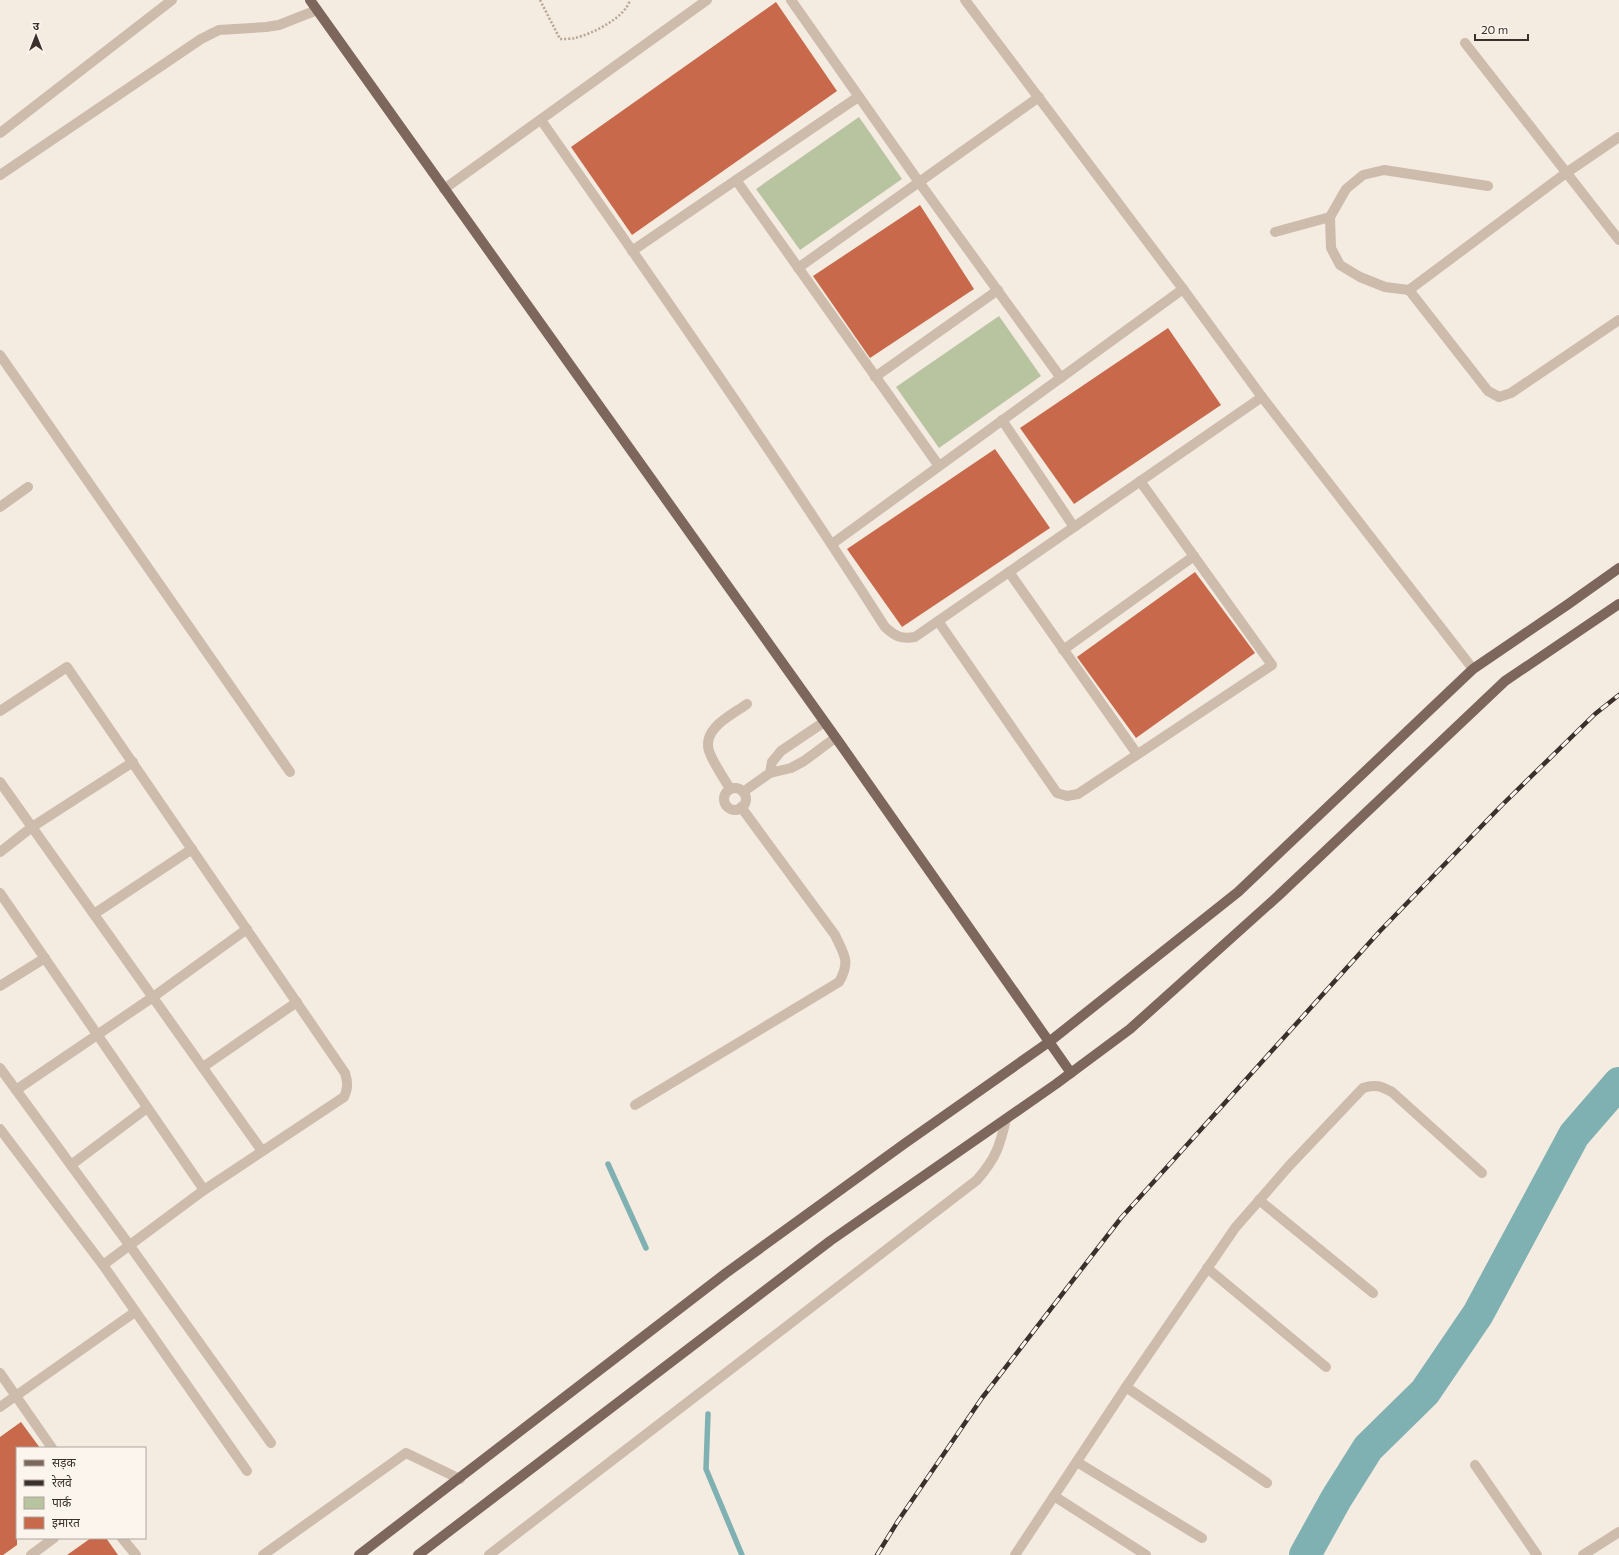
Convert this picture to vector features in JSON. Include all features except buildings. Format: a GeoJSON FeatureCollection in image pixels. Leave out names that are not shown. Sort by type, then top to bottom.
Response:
{"type":"FeatureCollection","features":[{"type":"Feature","properties":{"kind":"main road"},"geometry":{"type":"LineString","coordinates":[[310,0],[824,722],[1071,1073]]}},
{"type":"Feature","properties":{"kind":"main road"},"geometry":{"type":"LineString","coordinates":[[359,1555],[460,1479],[726,1273],[904,1144],[1049,1042],[1238,892],[1473,669],[1619,568]]}},
{"type":"Feature","properties":{"kind":"main road"},"geometry":{"type":"LineString","coordinates":[[418,1555],[830,1242],[1071,1073],[1130,1029],[1266,906],[1505,681],[1619,604]]}},
{"type":"Feature","properties":{"kind":"street"},"geometry":{"type":"LineString","coordinates":[[0,133],[172,0]]}},
{"type":"Feature","properties":{"kind":"street"},"geometry":{"type":"LineString","coordinates":[[444,189],[707,0]]}},
{"type":"Feature","properties":{"kind":"street"},"geometry":{"type":"LineString","coordinates":[[791,0],[919,182],[1061,378]]}},
{"type":"Feature","properties":{"kind":"street"},"geometry":{"type":"LineString","coordinates":[[965,0],[1183,289],[1262,397],[1473,669]]}},
{"type":"Feature","properties":{"kind":"street"},"geometry":{"type":"LineString","coordinates":[[0,175],[201,39],[219,30],[266,28],[279,25],[317,10]]}},
{"type":"Feature","properties":{"kind":"street"},"geometry":{"type":"LineString","coordinates":[[1465,43],[1619,240]]}},
{"type":"Feature","properties":{"kind":"street"},"geometry":{"type":"LineString","coordinates":[[632,251],[858,96]]}},
{"type":"Feature","properties":{"kind":"street"},"geometry":{"type":"LineString","coordinates":[[798,268],[1039,97]]}},
{"type":"Feature","properties":{"kind":"street"},"geometry":{"type":"LineString","coordinates":[[540,120],[632,251],[832,544],[885,627],[895,636],[908,638],[915,637],[1262,397]]}},
{"type":"Feature","properties":{"kind":"street"},"geometry":{"type":"LineString","coordinates":[[1488,186],[1384,170],[1363,175],[1346,189],[1330,217],[1331,248],[1340,265],[1360,277],[1384,287],[1409,290],[1566,174],[1619,137]]}},
{"type":"Feature","properties":{"kind":"street"},"geometry":{"type":"LineString","coordinates":[[736,180],[939,466]]}},
{"type":"Feature","properties":{"kind":"street"},"geometry":{"type":"LineString","coordinates":[[1275,232],[1330,217]]}},
{"type":"Feature","properties":{"kind":"street"},"geometry":{"type":"LineString","coordinates":[[832,544],[1183,289]]}},
{"type":"Feature","properties":{"kind":"street"},"geometry":{"type":"LineString","coordinates":[[876,377],[998,290]]}},
{"type":"Feature","properties":{"kind":"street"},"geometry":{"type":"LineString","coordinates":[[1409,290],[1488,391],[1499,397],[1511,393],[1619,320]]}},
{"type":"Feature","properties":{"kind":"street"},"geometry":{"type":"LineString","coordinates":[[0,355],[290,772]]}},
{"type":"Feature","properties":{"kind":"street"},"geometry":{"type":"LineString","coordinates":[[1002,420],[1074,526]]}},
{"type":"Feature","properties":{"kind":"street"},"geometry":{"type":"LineString","coordinates":[[938,621],[1057,793],[1067,796],[1078,794],[1272,665],[1140,481]]}},
{"type":"Feature","properties":{"kind":"street"},"geometry":{"type":"LineString","coordinates":[[0,507],[28,487]]}},
{"type":"Feature","properties":{"kind":"street"},"geometry":{"type":"LineString","coordinates":[[1063,650],[1194,556]]}},
{"type":"Feature","properties":{"kind":"street"},"geometry":{"type":"LineString","coordinates":[[1008,572],[1136,754]]}},
{"type":"Feature","properties":{"kind":"street"},"geometry":{"type":"LineString","coordinates":[[0,710],[67,667],[247,928],[345,1073],[348,1081],[348,1089],[344,1097],[204,1190],[103,1265]]}},
{"type":"Feature","properties":{"kind":"street"},"geometry":{"type":"LineString","coordinates":[[730,789],[709,751],[708,743],[711,733],[720,723],[747,704]]}},
{"type":"Feature","properties":{"kind":"street"},"geometry":{"type":"LineString","coordinates":[[770,773],[772,762],[781,751],[824,722]]}},
{"type":"Feature","properties":{"kind":"street"},"geometry":{"type":"LineString","coordinates":[[743,792],[770,773],[791,768],[804,761],[835,738]]}},
{"type":"Feature","properties":{"kind":"street"},"geometry":{"type":"LineString","coordinates":[[0,852],[32,827],[133,762]]}},
{"type":"Feature","properties":{"kind":"street"},"geometry":{"type":"LineString","coordinates":[[0,782],[262,1151]]}},
{"type":"Feature","properties":{"kind":"street"},"geometry":{"type":"LineString","coordinates":[[737,788],[743,792],[745,802],[741,807],[735,810],[726,805],[724,798],[727,791],[730,789],[737,788]]}},
{"type":"Feature","properties":{"kind":"street"},"geometry":{"type":"LineString","coordinates":[[635,1105],[839,982],[845,971],[846,959],[835,935],[741,807]]}},
{"type":"Feature","properties":{"kind":"street"},"geometry":{"type":"LineString","coordinates":[[94,914],[192,849]]}},
{"type":"Feature","properties":{"kind":"street"},"geometry":{"type":"LineString","coordinates":[[0,893],[204,1190]]}},
{"type":"Feature","properties":{"kind":"street"},"geometry":{"type":"LineString","coordinates":[[16,1090],[153,997],[247,928]]}},
{"type":"Feature","properties":{"kind":"street"},"geometry":{"type":"LineString","coordinates":[[0,986],[45,958]]}},
{"type":"Feature","properties":{"kind":"street"},"geometry":{"type":"LineString","coordinates":[[203,1067],[297,1002]]}},
{"type":"Feature","properties":{"kind":"street"},"geometry":{"type":"LineString","coordinates":[[0,1068],[271,1443]]}},
{"type":"Feature","properties":{"kind":"street"},"geometry":{"type":"LineString","coordinates":[[1015,1555],[1235,1228],[1289,1166],[1363,1088],[1372,1085],[1381,1086],[1392,1092],[1482,1173]]}},
{"type":"Feature","properties":{"kind":"street"},"geometry":{"type":"LineString","coordinates":[[71,1165],[147,1108]]}},
{"type":"Feature","properties":{"kind":"street"},"geometry":{"type":"LineString","coordinates":[[489,1555],[657,1428],[977,1180],[989,1166],[1001,1144],[1006,1119]]}},
{"type":"Feature","properties":{"kind":"street"},"geometry":{"type":"LineString","coordinates":[[0,1129],[103,1265],[247,1471]]}},
{"type":"Feature","properties":{"kind":"street"},"geometry":{"type":"LineString","coordinates":[[1259,1200],[1373,1293]]}},
{"type":"Feature","properties":{"kind":"street"},"geometry":{"type":"LineString","coordinates":[[1207,1268],[1326,1367]]}},
{"type":"Feature","properties":{"kind":"street"},"geometry":{"type":"LineString","coordinates":[[0,1407],[135,1312]]}},
{"type":"Feature","properties":{"kind":"street"},"geometry":{"type":"LineString","coordinates":[[0,1373],[51,1447]]}},
{"type":"Feature","properties":{"kind":"street"},"geometry":{"type":"LineString","coordinates":[[1126,1388],[1266,1483]]}},
{"type":"Feature","properties":{"kind":"street"},"geometry":{"type":"LineString","coordinates":[[263,1555],[406,1453],[460,1479]]}},
{"type":"Feature","properties":{"kind":"street"},"geometry":{"type":"LineString","coordinates":[[1077,1462],[1202,1538]]}},
{"type":"Feature","properties":{"kind":"street"},"geometry":{"type":"LineString","coordinates":[[1474,1465],[1538,1555]]}},
{"type":"Feature","properties":{"kind":"street"},"geometry":{"type":"LineString","coordinates":[[1054,1496],[1146,1555]]}},
{"type":"Feature","properties":{"kind":"street"},"geometry":{"type":"LineString","coordinates":[[1584,1555],[1619,1532]]}},
{"type":"Feature","properties":{"kind":"street"},"geometry":{"type":"LineString","coordinates":[[31,1555],[53,1539]]}},
{"type":"Feature","properties":{"kind":"street"},"geometry":{"type":"LineString","coordinates":[[123,1539],[136,1555]]}},
{"type":"Feature","properties":{"kind":"path"},"geometry":{"type":"LineString","coordinates":[[540,0],[560,39],[575,38],[596,31],[615,19],[629,4],[630,0]]}},
{"type":"Feature","properties":{"kind":"green space"},"geometry":{"type":"Polygon","coordinates":[[[859,117],[902,179],[800,250],[756,189],[859,117]]]}},
{"type":"Feature","properties":{"kind":"green space"},"geometry":{"type":"Polygon","coordinates":[[[999,316],[1041,376],[939,448],[896,387],[999,316]]]}},
{"type":"Feature","properties":{"kind":"waterway"},"geometry":{"type":"LineString","coordinates":[[1305,1555],[1336,1499],[1368,1448],[1425,1392],[1478,1314],[1574,1135],[1619,1083]]}},
{"type":"Feature","properties":{"kind":"waterway"},"geometry":{"type":"LineString","coordinates":[[608,1164],[646,1248]]}},
{"type":"Feature","properties":{"kind":"waterway"},"geometry":{"type":"LineString","coordinates":[[708,1414],[706,1469],[742,1555]]}},
{"type":"Feature","properties":{"kind":"railway"},"geometry":{"type":"LineString","coordinates":[[877,1555],[898,1521],[982,1398],[1121,1218],[1380,931],[1502,805],[1595,714],[1619,695]]}}]}
